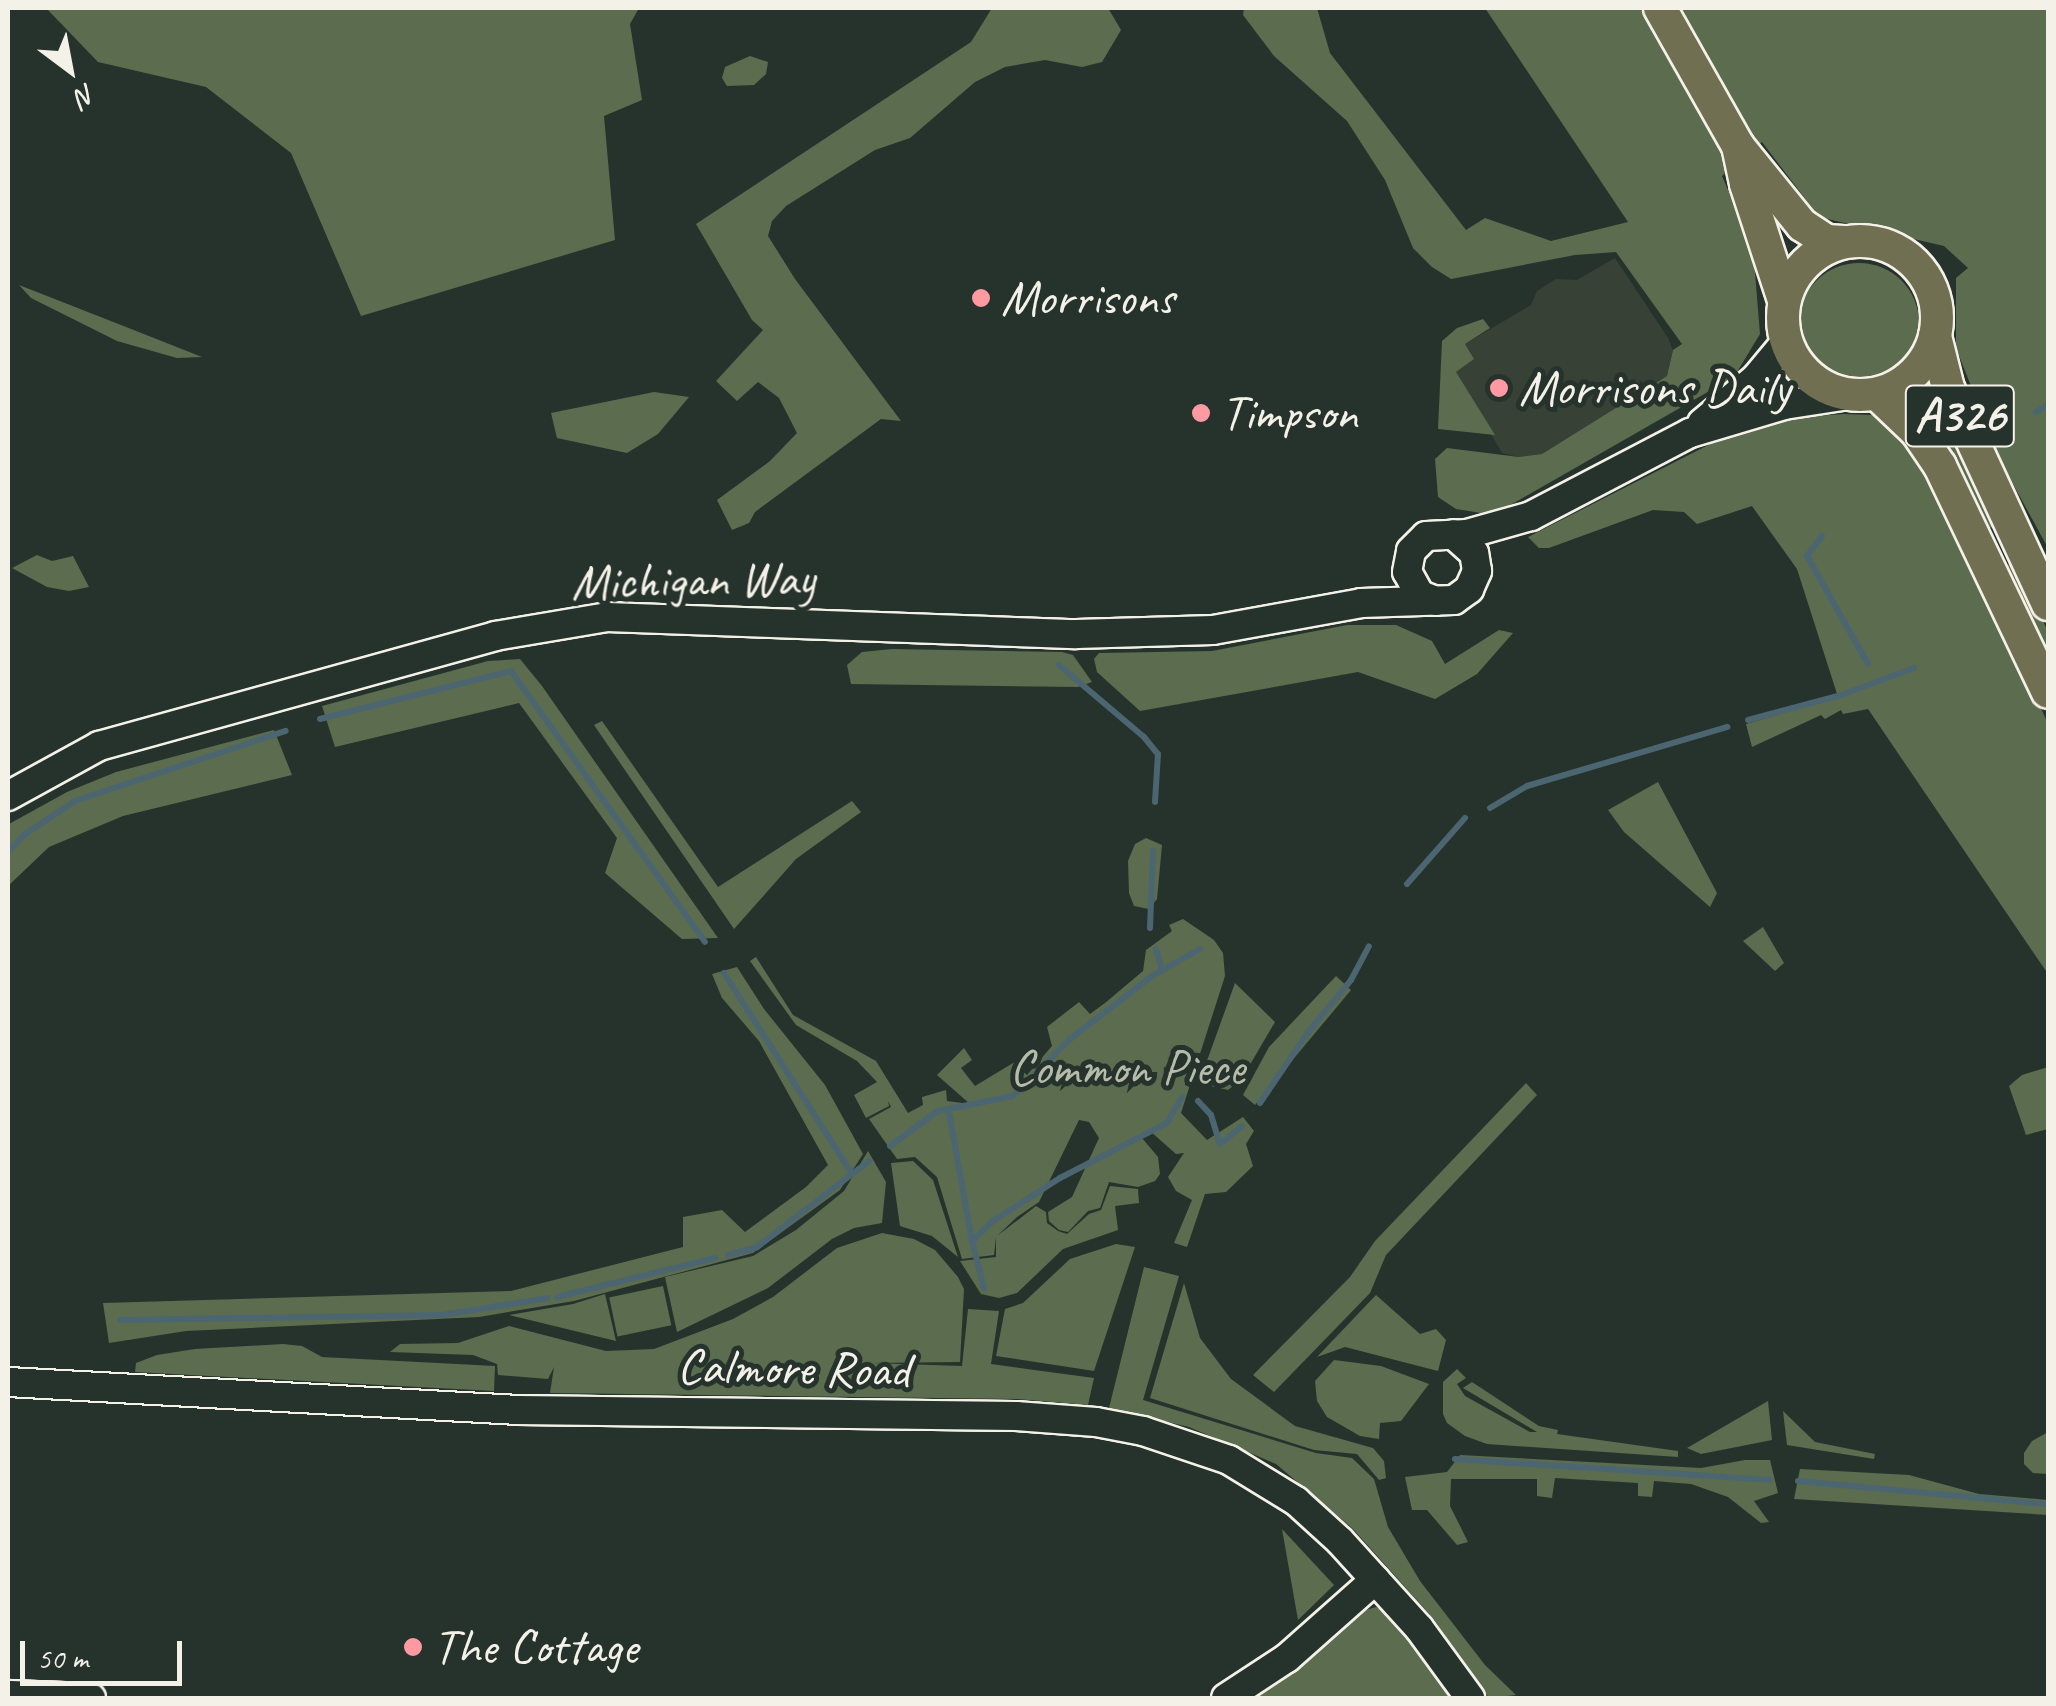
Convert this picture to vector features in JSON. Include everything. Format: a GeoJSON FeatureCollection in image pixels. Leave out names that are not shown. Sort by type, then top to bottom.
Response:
{"type":"FeatureCollection","features":[{"type":"Feature","properties":{"kind":"main road"},"geometry":{"type":"LineString","coordinates":[[1660,8],[1738,146],[1802,226],[1827,240],[1876,243],[1911,260],[1931,287],[1937,316],[1935,336],[1920,368],[1893,389],[1863,395],[1814,381],[1785,343],[1784,300],[1746,184],[1738,146]]}},
{"type":"Feature","properties":{"kind":"main road"},"geometry":{"type":"LineString","coordinates":[[1784,300],[1801,266],[1813,255],[1844,242]]}},
{"type":"Feature","properties":{"kind":"main road","name":"A326"},"geometry":{"type":"LineString","coordinates":[[1935,336],[1948,388],[2048,604]]}},
{"type":"Feature","properties":{"kind":"main road","name":"A326"},"geometry":{"type":"LineString","coordinates":[[1863,395],[1917,432],[1940,466],[2048,692]]}},
{"type":"Feature","properties":{"kind":"street"},"geometry":{"type":"LineString","coordinates":[[1690,433],[1756,378],[1785,343]]}},
{"type":"Feature","properties":{"kind":"street"},"geometry":{"type":"LineString","coordinates":[[1531,516],[1454,534],[1426,536],[1408,559],[1407,572],[1414,589],[1436,602],[1462,595],[1495,545],[1531,516],[1690,433],[1784,405],[1863,395]]}},
{"type":"Feature","properties":{"kind":"street"},"geometry":{"type":"LineString","coordinates":[[1454,534],[1471,547],[1477,572]]}},
{"type":"Feature","properties":{"kind":"street","name":"Michigan Way"},"geometry":{"type":"LineString","coordinates":[[1346,605],[1380,588],[1408,559]]}},
{"type":"Feature","properties":{"kind":"street","name":"Michigan Way"},"geometry":{"type":"LineString","coordinates":[[8,796],[99,746],[495,636],[607,618],[1164,634],[1244,626],[1346,605],[1436,602]]}},
{"type":"Feature","properties":{"kind":"street","name":"Calmore Road"},"geometry":{"type":"LineString","coordinates":[[8,1382],[518,1410],[1016,1416],[1096,1422],[1183,1443],[1266,1479],[1316,1518],[1375,1580],[1470,1698]]}},
{"type":"Feature","properties":{"kind":"street"},"geometry":{"type":"LineString","coordinates":[[1226,1698],[1287,1658],[1375,1580]]}},
{"type":"Feature","properties":{"kind":"street"},"geometry":{"type":"LineString","coordinates":[[8,1695],[90,1698]]}},
{"type":"Feature","properties":{"kind":"shaded area"},"geometry":{"type":"Polygon","coordinates":[[[1615,258],[1668,338],[1673,350],[1667,376],[1542,454],[1519,457],[1502,453],[1455,372],[1474,359],[1465,344],[1531,305],[1537,291],[1556,279],[1577,280],[1615,258]]]}},
{"type":"Feature","properties":{"kind":"green space"},"geometry":{"type":"Polygon","coordinates":[[[46,8],[639,8],[630,24],[642,100],[604,116],[615,240],[361,316],[291,153],[206,87],[98,62],[46,8]]]}},
{"type":"Feature","properties":{"kind":"green space"},"geometry":{"type":"Polygon","coordinates":[[[992,8],[1108,8],[1121,30],[1102,62],[1082,67],[1045,60],[1005,67],[975,82],[910,138],[875,150],[786,206],[772,221],[768,236],[795,279],[901,421],[881,419],[755,512],[749,523],[732,530],[717,500],[770,461],[797,433],[779,398],[758,382],[737,401],[716,381],[763,330],[752,320],[696,224],[971,42],[992,8]]]}},
{"type":"Feature","properties":{"kind":"green space"},"geometry":{"type":"Polygon","coordinates":[[[1244,8],[1317,8],[1330,53],[1466,230],[1485,218],[1551,241],[1628,222],[1485,8],[2048,8],[2048,548],[2001,462],[1956,348],[1956,278],[1968,268],[1944,246],[1819,217],[1762,142],[1722,176],[1753,248],[1760,334],[1734,377],[1505,508],[1481,513],[1456,509],[1438,497],[1435,459],[1447,448],[1519,457],[1542,454],[1667,376],[1673,350],[1682,344],[1616,252],[1575,255],[1451,279],[1432,267],[1413,248],[1385,180],[1347,121],[1274,56],[1243,15],[1244,8]]]}},
{"type":"Feature","properties":{"kind":"green space"},"geometry":{"type":"Polygon","coordinates":[[[750,56],[768,62],[766,74],[754,85],[727,86],[722,78],[725,67],[750,56]]]}},
{"type":"Feature","properties":{"kind":"green space"},"geometry":{"type":"Polygon","coordinates":[[[1859,263],[1882,267],[1902,280],[1915,300],[1919,323],[1915,346],[1902,366],[1882,379],[1859,383],[1836,379],[1816,366],[1803,346],[1799,323],[1803,300],[1816,280],[1836,267],[1859,263]]]}},
{"type":"Feature","properties":{"kind":"green space"},"geometry":{"type":"Polygon","coordinates":[[[19,285],[202,357],[177,358],[117,341],[31,298],[19,285]]]}},
{"type":"Feature","properties":{"kind":"green space"},"geometry":{"type":"Polygon","coordinates":[[[1483,319],[1490,328],[1465,344],[1474,359],[1456,372],[1495,435],[1438,429],[1442,341],[1457,328],[1483,319]]]}},
{"type":"Feature","properties":{"kind":"green space"},"geometry":{"type":"Polygon","coordinates":[[[1932,384],[2003,524],[1990,528],[1948,444],[1912,398],[1932,384]]]}},
{"type":"Feature","properties":{"kind":"green space"},"geometry":{"type":"Polygon","coordinates":[[[654,392],[689,397],[658,434],[627,453],[557,438],[551,413],[654,392]]]}},
{"type":"Feature","properties":{"kind":"green space"},"geometry":{"type":"Polygon","coordinates":[[[1872,415],[1897,427],[1961,529],[2048,724],[2048,974],[1868,709],[1843,714],[1841,710],[1825,719],[1821,715],[1752,747],[1746,724],[1838,697],[1797,569],[1752,506],[1697,524],[1684,512],[1653,510],[1549,548],[1539,548],[1528,537],[1726,436],[1786,418],[1872,415]]]}},
{"type":"Feature","properties":{"kind":"green space"},"geometry":{"type":"Polygon","coordinates":[[[37,555],[52,561],[73,556],[89,587],[69,591],[47,587],[12,568],[37,555]]]}},
{"type":"Feature","properties":{"kind":"green space"},"geometry":{"type":"Polygon","coordinates":[[[2015,560],[2048,632],[2048,653],[2008,565],[2015,560]]]}},
{"type":"Feature","properties":{"kind":"green space"},"geometry":{"type":"Polygon","coordinates":[[[1347,625],[1396,625],[1432,641],[1445,664],[1499,630],[1513,633],[1477,674],[1435,699],[1358,672],[1140,711],[1097,672],[1094,659],[1099,653],[1212,651],[1347,625]]]}},
{"type":"Feature","properties":{"kind":"green space"},"geometry":{"type":"Polygon","coordinates":[[[862,652],[1062,652],[1073,655],[1092,682],[1078,687],[851,684],[847,665],[862,652]]]}},
{"type":"Feature","properties":{"kind":"green space"},"geometry":{"type":"Polygon","coordinates":[[[520,659],[718,938],[682,939],[605,873],[617,838],[519,703],[335,747],[322,706],[488,661],[520,659]]]}},
{"type":"Feature","properties":{"kind":"green space"},"geometry":{"type":"Polygon","coordinates":[[[602,721],[718,887],[852,801],[861,812],[796,859],[734,929],[594,725],[602,721]]]}},
{"type":"Feature","properties":{"kind":"green space"},"geometry":{"type":"Polygon","coordinates":[[[274,730],[292,775],[123,816],[49,847],[8,886],[9,824],[67,792],[116,772],[274,730]]]}},
{"type":"Feature","properties":{"kind":"green space"},"geometry":{"type":"Polygon","coordinates":[[[1658,782],[1717,893],[1710,907],[1624,832],[1608,810],[1658,782]]]}},
{"type":"Feature","properties":{"kind":"green space"},"geometry":{"type":"Polygon","coordinates":[[[1146,838],[1162,845],[1157,899],[1149,909],[1134,906],[1129,893],[1128,861],[1135,844],[1146,838]]]}},
{"type":"Feature","properties":{"kind":"green space","name":"Common Piece"},"geometry":{"type":"Polygon","coordinates":[[[1183,919],[1214,940],[1223,953],[1225,976],[1181,1113],[1207,1140],[1243,1117],[1254,1131],[1246,1144],[1253,1166],[1226,1192],[1205,1194],[1187,1247],[1174,1243],[1192,1200],[1176,1191],[1168,1177],[1184,1153],[1176,1154],[1150,1131],[1142,1138],[1158,1157],[1160,1174],[1155,1181],[1138,1187],[1109,1182],[1100,1208],[1088,1211],[1068,1232],[1059,1230],[1049,1221],[1048,1212],[1072,1197],[1099,1138],[1089,1122],[1079,1120],[1039,1202],[997,1236],[1036,1206],[1046,1212],[1047,1223],[1058,1231],[1067,1234],[1089,1214],[1101,1210],[1110,1186],[1138,1189],[1139,1203],[1115,1206],[1118,1230],[1063,1249],[1017,1293],[999,1298],[981,1294],[960,1261],[996,1257],[996,1237],[994,1255],[962,1259],[937,1177],[915,1157],[897,1159],[869,1119],[891,1107],[888,1101],[889,1106],[866,1118],[854,1095],[877,1082],[857,1061],[796,1025],[750,961],[756,957],[793,1015],[876,1061],[908,1113],[923,1105],[922,1097],[946,1090],[947,1101],[970,1104],[937,1075],[964,1048],[972,1060],[961,1068],[975,1086],[1028,1054],[1030,1061],[1021,1070],[1027,1075],[1052,1046],[1047,1027],[1079,1002],[1090,1014],[1105,1003],[1143,971],[1146,950],[1172,931],[1169,925],[1183,919]]]}},
{"type":"Feature","properties":{"kind":"green space"},"geometry":{"type":"Polygon","coordinates":[[[1763,927],[1784,963],[1775,971],[1743,941],[1763,927]]]}},
{"type":"Feature","properties":{"kind":"green space"},"geometry":{"type":"Polygon","coordinates":[[[737,967],[764,1009],[825,1085],[863,1154],[840,1190],[753,1253],[574,1301],[479,1317],[186,1331],[109,1343],[103,1303],[511,1291],[683,1247],[683,1217],[722,1210],[745,1232],[806,1187],[828,1165],[759,1041],[722,998],[712,974],[737,967]]]}},
{"type":"Feature","properties":{"kind":"green space"},"geometry":{"type":"Polygon","coordinates":[[[1336,976],[1351,990],[1255,1105],[1243,1095],[1269,1047],[1336,976]]]}},
{"type":"Feature","properties":{"kind":"green space"},"geometry":{"type":"Polygon","coordinates":[[[1235,983],[1275,1022],[1241,1080],[1228,1090],[1199,1083],[1235,983]]]}},
{"type":"Feature","properties":{"kind":"green space"},"geometry":{"type":"Polygon","coordinates":[[[2048,1067],[2048,1129],[2026,1135],[2009,1086],[2022,1075],[2048,1067]]]}},
{"type":"Feature","properties":{"kind":"green space"},"geometry":{"type":"Polygon","coordinates":[[[1526,1083],[1537,1095],[1386,1255],[1370,1293],[1274,1392],[1253,1375],[1350,1277],[1375,1241],[1526,1083]]]}},
{"type":"Feature","properties":{"kind":"green space"},"geometry":{"type":"Polygon","coordinates":[[[868,1151],[886,1182],[882,1223],[854,1228],[832,1239],[768,1288],[677,1332],[665,1277],[753,1256],[796,1230],[844,1191],[868,1151]]]}},
{"type":"Feature","properties":{"kind":"green space"},"geometry":{"type":"Polygon","coordinates":[[[913,1161],[933,1180],[958,1257],[932,1236],[900,1226],[891,1163],[913,1161]]]}},
{"type":"Feature","properties":{"kind":"green space"},"geometry":{"type":"Polygon","coordinates":[[[882,1233],[914,1239],[935,1250],[958,1277],[964,1289],[960,1362],[871,1363],[962,1366],[968,1309],[999,1311],[991,1364],[1094,1378],[1088,1405],[1017,1399],[550,1393],[554,1367],[548,1379],[498,1375],[497,1364],[473,1355],[390,1352],[400,1344],[458,1343],[509,1326],[606,1351],[654,1349],[733,1319],[773,1297],[837,1248],[882,1233]]]}},
{"type":"Feature","properties":{"kind":"green space"},"geometry":{"type":"Polygon","coordinates":[[[1116,1244],[1135,1247],[1094,1371],[996,1356],[1005,1309],[1023,1303],[1070,1259],[1116,1244]]]}},
{"type":"Feature","properties":{"kind":"green space"},"geometry":{"type":"Polygon","coordinates":[[[1144,1267],[1179,1276],[1143,1400],[1316,1453],[1352,1458],[1374,1479],[1388,1527],[1420,1581],[1485,1665],[1516,1695],[1489,1698],[1432,1617],[1353,1529],[1276,1464],[1189,1427],[1109,1408],[1144,1267]]]}},
{"type":"Feature","properties":{"kind":"green space"},"geometry":{"type":"Polygon","coordinates":[[[1184,1283],[1200,1338],[1231,1379],[1295,1426],[1373,1448],[1384,1461],[1386,1478],[1379,1480],[1357,1454],[1314,1450],[1150,1398],[1184,1283]]]}},
{"type":"Feature","properties":{"kind":"green space"},"geometry":{"type":"Polygon","coordinates":[[[663,1286],[671,1325],[618,1337],[609,1297],[663,1286]]]}},
{"type":"Feature","properties":{"kind":"green space"},"geometry":{"type":"Polygon","coordinates":[[[605,1294],[616,1341],[509,1315],[573,1304],[605,1294]]]}},
{"type":"Feature","properties":{"kind":"green space"},"geometry":{"type":"Polygon","coordinates":[[[1376,1295],[1420,1334],[1436,1329],[1446,1340],[1438,1371],[1345,1347],[1317,1357],[1376,1295]]]}},
{"type":"Feature","properties":{"kind":"green space"},"geometry":{"type":"Polygon","coordinates":[[[283,1344],[302,1346],[322,1357],[495,1366],[494,1391],[135,1372],[136,1363],[157,1355],[283,1344]]]}},
{"type":"Feature","properties":{"kind":"green space"},"geometry":{"type":"Polygon","coordinates":[[[1334,1360],[1381,1366],[1429,1384],[1401,1421],[1380,1423],[1379,1439],[1360,1436],[1327,1417],[1317,1401],[1315,1381],[1334,1360]]]}},
{"type":"Feature","properties":{"kind":"green space"},"geometry":{"type":"Polygon","coordinates":[[[1457,1369],[1466,1378],[1457,1384],[1465,1396],[1530,1432],[1537,1432],[1463,1388],[1472,1382],[1539,1426],[1558,1430],[1557,1434],[1678,1451],[1678,1457],[1487,1444],[1465,1436],[1447,1423],[1443,1414],[1443,1382],[1457,1369]]]}},
{"type":"Feature","properties":{"kind":"green space"},"geometry":{"type":"Polygon","coordinates":[[[1768,1401],[1772,1440],[1701,1454],[1687,1448],[1768,1401]]]}},
{"type":"Feature","properties":{"kind":"green space"},"geometry":{"type":"Polygon","coordinates":[[[1783,1411],[1815,1442],[1875,1454],[1874,1459],[1787,1445],[1783,1411]]]}},
{"type":"Feature","properties":{"kind":"green space"},"geometry":{"type":"Polygon","coordinates":[[[2048,1432],[2048,1474],[2033,1473],[2024,1464],[2024,1453],[2032,1441],[2048,1432]]]}},
{"type":"Feature","properties":{"kind":"green space"},"geometry":{"type":"Polygon","coordinates":[[[1460,1455],[1701,1468],[1770,1460],[1778,1493],[1754,1501],[1769,1522],[1761,1523],[1728,1497],[1691,1484],[1654,1481],[1652,1497],[1638,1496],[1638,1483],[1555,1478],[1552,1498],[1537,1496],[1537,1479],[1451,1479],[1450,1506],[1468,1542],[1457,1545],[1427,1510],[1412,1510],[1405,1477],[1447,1472],[1460,1455]]]}},
{"type":"Feature","properties":{"kind":"green space"},"geometry":{"type":"Polygon","coordinates":[[[1800,1469],[1909,1475],[1979,1494],[2048,1500],[2048,1515],[1794,1499],[1800,1469]]]}},
{"type":"Feature","properties":{"kind":"green space"},"geometry":{"type":"Polygon","coordinates":[[[1282,1529],[1334,1585],[1298,1620],[1282,1529]]]}},
{"type":"Feature","properties":{"kind":"green space"},"geometry":{"type":"Polygon","coordinates":[[[1376,1607],[1391,1614],[1457,1698],[1248,1698],[1359,1612],[1376,1607]]]}},
{"type":"Feature","properties":{"kind":"waterway"},"geometry":{"type":"LineString","coordinates":[[2036,412],[2048,405]]}},
{"type":"Feature","properties":{"kind":"waterway"},"geometry":{"type":"LineString","coordinates":[[1822,536],[1807,556],[1868,664]]}},
{"type":"Feature","properties":{"kind":"waterway"},"geometry":{"type":"LineString","coordinates":[[1059,665],[1144,737],[1158,754],[1155,802]]}},
{"type":"Feature","properties":{"kind":"waterway"},"geometry":{"type":"LineString","coordinates":[[1748,720],[1841,695],[1914,668]]}},
{"type":"Feature","properties":{"kind":"waterway"},"geometry":{"type":"LineString","coordinates":[[320,719],[511,671],[705,942]]}},
{"type":"Feature","properties":{"kind":"waterway"},"geometry":{"type":"LineString","coordinates":[[1490,808],[1527,786],[1728,727]]}},
{"type":"Feature","properties":{"kind":"waterway"},"geometry":{"type":"LineString","coordinates":[[8,852],[24,835],[75,801],[286,731]]}},
{"type":"Feature","properties":{"kind":"waterway"},"geometry":{"type":"LineString","coordinates":[[1407,884],[1465,818]]}},
{"type":"Feature","properties":{"kind":"waterway"},"geometry":{"type":"LineString","coordinates":[[1150,928],[1153,851]]}},
{"type":"Feature","properties":{"kind":"waterway"},"geometry":{"type":"LineString","coordinates":[[1260,1103],[1309,1031],[1351,980],[1369,946]]}},
{"type":"Feature","properties":{"kind":"waterway"},"geometry":{"type":"LineString","coordinates":[[1156,949],[1162,970]]}},
{"type":"Feature","properties":{"kind":"waterway"},"geometry":{"type":"LineString","coordinates":[[890,1146],[938,1111],[1013,1096],[1070,1039],[1152,976],[1200,949]]}},
{"type":"Feature","properties":{"kind":"waterway"},"geometry":{"type":"LineString","coordinates":[[724,973],[852,1174]]}},
{"type":"Feature","properties":{"kind":"waterway"},"geometry":{"type":"LineString","coordinates":[[949,1112],[972,1241],[993,1221],[1060,1178],[1167,1123],[1182,1097]]}},
{"type":"Feature","properties":{"kind":"waterway"},"geometry":{"type":"LineString","coordinates":[[1198,1101],[1211,1115],[1220,1144],[1242,1126]]}},
{"type":"Feature","properties":{"kind":"waterway"},"geometry":{"type":"LineString","coordinates":[[728,1255],[757,1247],[869,1161]]}},
{"type":"Feature","properties":{"kind":"waterway"},"geometry":{"type":"LineString","coordinates":[[972,1241],[984,1288]]}},
{"type":"Feature","properties":{"kind":"waterway"},"geometry":{"type":"LineString","coordinates":[[557,1297],[715,1258]]}},
{"type":"Feature","properties":{"kind":"waterway"},"geometry":{"type":"LineString","coordinates":[[120,1320],[442,1315],[548,1298]]}},
{"type":"Feature","properties":{"kind":"waterway"},"geometry":{"type":"LineString","coordinates":[[1455,1459],[1769,1480]]}},
{"type":"Feature","properties":{"kind":"waterway"},"geometry":{"type":"LineString","coordinates":[[1798,1481],[2048,1504]]}},
{"type":"Feature","properties":{"kind":"place","name":"Morrisons"},"geometry":{"type":"Point","coordinates":[981,298]}},
{"type":"Feature","properties":{"kind":"place","name":"Morrisons Daily"},"geometry":{"type":"Point","coordinates":[1499,388]}},
{"type":"Feature","properties":{"kind":"place","name":"Timpson"},"geometry":{"type":"Point","coordinates":[1201,413]}},
{"type":"Feature","properties":{"kind":"place","name":"The Cottage"},"geometry":{"type":"Point","coordinates":[413,1647]}}]}
